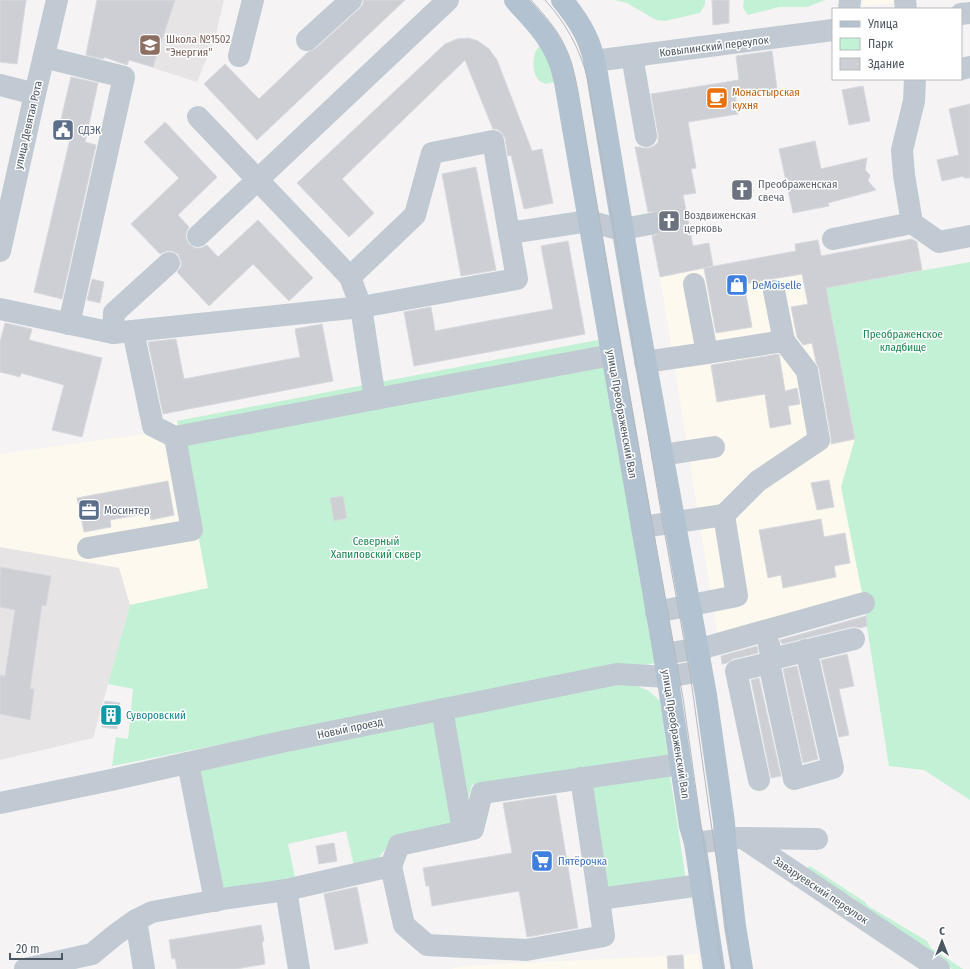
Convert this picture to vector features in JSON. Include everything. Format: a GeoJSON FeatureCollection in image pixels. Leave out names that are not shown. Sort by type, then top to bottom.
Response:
{"type":"FeatureCollection","features":[{"type":"Feature","properties":{"kind":"main road","name":"улица Преображенский Вал"},"geometry":{"type":"LineString","coordinates":[[515,0],[535,21],[553,46],[560,62],[566,88],[664,654],[680,764],[690,826],[695,843],[714,969]]}},
{"type":"Feature","properties":{"kind":"main road"},"geometry":{"type":"LineString","coordinates":[[562,0],[583,28],[592,50],[662,455],[706,695],[724,822],[734,839],[736,926],[742,969]]}},
{"type":"Feature","properties":{"kind":"street","name":"улица Девятая Рота"},"geometry":{"type":"LineString","coordinates":[[0,251],[5,206],[35,94],[57,0]]}},
{"type":"Feature","properties":{"kind":"street"},"geometry":{"type":"LineString","coordinates":[[239,56],[253,0]]}},
{"type":"Feature","properties":{"kind":"street"},"geometry":{"type":"LineString","coordinates":[[307,40],[351,0]]}},
{"type":"Feature","properties":{"kind":"street"},"geometry":{"type":"LineString","coordinates":[[198,236],[448,0]]}},
{"type":"Feature","properties":{"kind":"street","name":"Ковылинский переулок"},"geometry":{"type":"LineString","coordinates":[[594,61],[832,30]]}},
{"type":"Feature","properties":{"kind":"street"},"geometry":{"type":"LineString","coordinates":[[632,56],[646,136]]}},
{"type":"Feature","properties":{"kind":"street"},"geometry":{"type":"LineString","coordinates":[[44,57],[124,77],[69,324]]}},
{"type":"Feature","properties":{"kind":"street"},"geometry":{"type":"LineString","coordinates":[[915,80],[914,101],[902,150],[904,175],[912,223],[939,242],[970,236]]}},
{"type":"Feature","properties":{"kind":"street"},"geometry":{"type":"LineString","coordinates":[[0,85],[35,94]]}},
{"type":"Feature","properties":{"kind":"street"},"geometry":{"type":"LineString","coordinates":[[198,117],[350,278],[361,308],[375,399]]}},
{"type":"Feature","properties":{"kind":"street"},"geometry":{"type":"LineString","coordinates":[[0,309],[69,324],[123,332],[361,308],[517,279],[492,141],[432,153],[415,215],[350,278]]}},
{"type":"Feature","properties":{"kind":"street"},"geometry":{"type":"LineString","coordinates":[[509,232],[589,221],[623,229],[650,224]]}},
{"type":"Feature","properties":{"kind":"street"},"geometry":{"type":"LineString","coordinates":[[834,239],[912,223]]}},
{"type":"Feature","properties":{"kind":"street"},"geometry":{"type":"LineString","coordinates":[[169,263],[114,313],[123,332],[153,426],[175,437],[612,355]]}},
{"type":"Feature","properties":{"kind":"street"},"geometry":{"type":"LineString","coordinates":[[694,284],[695,359]]}},
{"type":"Feature","properties":{"kind":"street"},"geometry":{"type":"LineString","coordinates":[[642,527],[724,515],[758,481],[819,440],[807,371],[784,341],[774,291]]}},
{"type":"Feature","properties":{"kind":"street"},"geometry":{"type":"LineString","coordinates":[[646,362],[695,359],[784,341]]}},
{"type":"Feature","properties":{"kind":"street"},"geometry":{"type":"LineString","coordinates":[[88,548],[192,530],[175,437]]}},
{"type":"Feature","properties":{"kind":"street"},"geometry":{"type":"LineString","coordinates":[[662,455],[714,446]]}},
{"type":"Feature","properties":{"kind":"street"},"geometry":{"type":"LineString","coordinates":[[656,612],[737,596],[724,515]]}},
{"type":"Feature","properties":{"kind":"street"},"geometry":{"type":"LineString","coordinates":[[664,654],[697,649],[864,603]]}},
{"type":"Feature","properties":{"kind":"street"},"geometry":{"type":"LineString","coordinates":[[765,630],[794,778],[833,768],[806,650]]}},
{"type":"Feature","properties":{"kind":"street"},"geometry":{"type":"LineString","coordinates":[[759,780],[736,672],[806,650],[854,639]]}},
{"type":"Feature","properties":{"kind":"street","name":"Новый проезд"},"geometry":{"type":"LineString","coordinates":[[0,803],[103,782],[286,741],[617,674],[667,677],[701,671]]}},
{"type":"Feature","properties":{"kind":"street"},"geometry":{"type":"LineString","coordinates":[[442,709],[463,831]]}},
{"type":"Feature","properties":{"kind":"street"},"geometry":{"type":"LineString","coordinates":[[188,763],[215,900]]}},
{"type":"Feature","properties":{"kind":"street"},"geometry":{"type":"LineString","coordinates":[[581,778],[604,936],[526,950],[427,945],[404,925],[391,866],[399,845],[472,829],[482,793],[581,778],[680,764]]}},
{"type":"Feature","properties":{"kind":"street"},"geometry":{"type":"LineString","coordinates":[[695,843],[734,839],[817,839]]}},
{"type":"Feature","properties":{"kind":"street","name":"Заваруевский переулок"},"geometry":{"type":"LineString","coordinates":[[734,839],[939,969]]}},
{"type":"Feature","properties":{"kind":"street"},"geometry":{"type":"LineString","coordinates":[[25,969],[75,964],[92,954],[136,920],[152,912],[215,900],[286,890],[391,866]]}},
{"type":"Feature","properties":{"kind":"street"},"geometry":{"type":"LineString","coordinates":[[599,899],[701,885]]}},
{"type":"Feature","properties":{"kind":"street"},"geometry":{"type":"LineString","coordinates":[[286,890],[299,969]]}},
{"type":"Feature","properties":{"kind":"street"},"geometry":{"type":"LineString","coordinates":[[136,920],[144,969]]}},
{"type":"Feature","properties":{"kind":"shaded area","name":"Школа №1502 \"Энергия\""},"geometry":{"type":"Polygon","coordinates":[[[97,0],[224,0],[215,38],[197,82],[129,60],[127,65],[110,59],[104,52],[101,62],[85,57],[97,0]]]}},
{"type":"Feature","properties":{"kind":"shaded area"},"geometry":{"type":"Polygon","coordinates":[[[863,0],[916,0],[862,7],[863,0]]]}},
{"type":"Feature","properties":{"kind":"shaded area"},"geometry":{"type":"Polygon","coordinates":[[[818,240],[855,439],[841,488],[864,603],[720,650],[660,277],[796,251],[795,244],[818,240]]]}},
{"type":"Feature","properties":{"kind":"shaded area"},"geometry":{"type":"Polygon","coordinates":[[[177,421],[208,588],[130,605],[119,568],[0,547],[0,454],[145,434],[177,421]]]}},
{"type":"Feature","properties":{"kind":"shaded area"},"geometry":{"type":"Polygon","coordinates":[[[0,547],[119,568],[130,605],[93,738],[0,760],[0,547]]]}},
{"type":"Feature","properties":{"kind":"shaded area"},"geometry":{"type":"Polygon","coordinates":[[[698,954],[700,969],[451,969],[462,966],[698,954]]]}},
{"type":"Feature","properties":{"kind":"green space"},"geometry":{"type":"Polygon","coordinates":[[[615,0],[705,0],[705,4],[700,13],[665,21],[656,20],[627,3],[615,0]]]}},
{"type":"Feature","properties":{"kind":"green space"},"geometry":{"type":"Polygon","coordinates":[[[744,0],[825,0],[807,7],[779,7],[748,15],[743,8],[744,0]]]}},
{"type":"Feature","properties":{"kind":"green space"},"geometry":{"type":"Polygon","coordinates":[[[542,44],[558,81],[545,84],[539,81],[535,73],[534,59],[536,50],[542,44]]]}},
{"type":"Feature","properties":{"kind":"green space","name":"Преображенское кладбище"},"geometry":{"type":"Polygon","coordinates":[[[970,262],[970,800],[924,770],[889,766],[864,603],[841,487],[855,439],[826,288],[970,262]]]}},
{"type":"Feature","properties":{"kind":"green space","name":"Северный Хапиловский сквер"},"geometry":{"type":"Polygon","coordinates":[[[603,339],[655,663],[645,665],[620,665],[112,766],[116,737],[128,739],[133,689],[108,684],[130,605],[208,588],[177,421],[603,339]]]}},
{"type":"Feature","properties":{"kind":"green space"},"geometry":{"type":"Polygon","coordinates":[[[614,683],[635,685],[649,691],[660,701],[668,757],[472,785],[462,821],[394,838],[377,860],[354,866],[346,831],[288,844],[295,877],[218,893],[195,772],[579,688],[614,683]]]}},
{"type":"Feature","properties":{"kind":"green space"},"geometry":{"type":"Polygon","coordinates":[[[669,769],[686,880],[607,889],[585,780],[669,769]]]}},
{"type":"Feature","properties":{"kind":"green space"},"geometry":{"type":"Polygon","coordinates":[[[810,866],[865,902],[868,906],[927,941],[931,948],[963,969],[952,969],[859,907],[854,898],[839,890],[807,868],[810,866]]]}},
{"type":"Feature","properties":{"kind":"building"},"geometry":{"type":"Polygon","coordinates":[[[0,0],[26,0],[17,64],[0,62],[0,0]]]}},
{"type":"Feature","properties":{"kind":"building"},"geometry":{"type":"Polygon","coordinates":[[[97,0],[175,0],[153,67],[129,60],[127,65],[104,57],[104,59],[86,55],[97,0]]]}},
{"type":"Feature","properties":{"kind":"building"},"geometry":{"type":"Polygon","coordinates":[[[363,0],[405,0],[257,140],[204,84],[225,64],[259,99],[308,52],[315,49],[359,9],[363,4],[363,0]]]}},
{"type":"Feature","properties":{"kind":"building"},"geometry":{"type":"Polygon","coordinates":[[[712,0],[729,0],[729,23],[713,25],[712,0]]]}},
{"type":"Feature","properties":{"kind":"building"},"geometry":{"type":"Polygon","coordinates":[[[468,38],[478,41],[489,49],[497,60],[532,151],[542,149],[553,203],[524,209],[511,155],[508,156],[505,138],[497,129],[493,129],[465,60],[342,179],[374,213],[349,237],[297,183],[445,44],[457,39],[468,38]]]}},
{"type":"Feature","properties":{"kind":"building"},"geometry":{"type":"Polygon","coordinates":[[[772,51],[777,89],[735,94],[738,114],[688,122],[696,168],[691,169],[696,193],[683,195],[693,246],[709,243],[713,266],[660,277],[652,236],[658,234],[662,229],[662,221],[655,212],[648,212],[635,147],[649,148],[658,143],[658,134],[651,94],[739,80],[736,56],[772,51]]]}},
{"type":"Feature","properties":{"kind":"building"},"geometry":{"type":"Polygon","coordinates":[[[71,77],[98,83],[85,142],[96,145],[62,299],[34,292],[70,139],[57,136],[71,77]]]}},
{"type":"Feature","properties":{"kind":"building"},"geometry":{"type":"Polygon","coordinates":[[[863,86],[870,121],[849,125],[842,90],[863,86]]]}},
{"type":"Feature","properties":{"kind":"building"},"geometry":{"type":"Polygon","coordinates":[[[970,104],[970,178],[964,178],[964,176],[942,181],[937,160],[959,155],[949,109],[970,104]]]}},
{"type":"Feature","properties":{"kind":"building"},"geometry":{"type":"Polygon","coordinates":[[[165,122],[217,177],[178,215],[189,227],[186,233],[186,238],[189,244],[195,248],[201,248],[207,245],[218,257],[258,220],[313,278],[289,301],[253,264],[209,306],[177,272],[181,267],[181,261],[178,254],[172,251],[167,251],[160,254],[131,224],[179,178],[144,142],[165,122]]]}},
{"type":"Feature","properties":{"kind":"building"},"geometry":{"type":"Polygon","coordinates":[[[815,141],[821,169],[867,158],[865,170],[870,175],[868,181],[876,190],[828,203],[829,206],[793,213],[779,149],[815,141]]]}},
{"type":"Feature","properties":{"kind":"building"},"geometry":{"type":"Polygon","coordinates":[[[476,167],[496,270],[461,276],[442,174],[476,167]]]}},
{"type":"Feature","properties":{"kind":"building","name":"Преображенская свеча"},"geometry":{"type":"Polygon","coordinates":[[[742,179],[750,182],[753,190],[750,198],[742,201],[734,198],[731,190],[734,182],[742,179]]]}},
{"type":"Feature","properties":{"kind":"building"},"geometry":{"type":"Polygon","coordinates":[[[912,239],[917,242],[922,270],[826,288],[855,439],[831,444],[819,369],[812,343],[803,345],[797,337],[791,307],[808,304],[802,274],[744,284],[752,327],[716,333],[704,268],[796,251],[795,244],[818,240],[821,256],[912,239]]]}},
{"type":"Feature","properties":{"kind":"building"},"geometry":{"type":"Polygon","coordinates":[[[568,241],[585,334],[414,366],[404,312],[431,307],[435,331],[553,309],[541,246],[568,241]]]}},
{"type":"Feature","properties":{"kind":"building"},"geometry":{"type":"Polygon","coordinates":[[[92,279],[104,282],[100,303],[87,300],[92,279]]]}},
{"type":"Feature","properties":{"kind":"building"},"geometry":{"type":"Polygon","coordinates":[[[5,323],[32,329],[29,340],[102,358],[82,437],[52,430],[64,385],[21,373],[20,377],[0,372],[0,342],[5,323]]]}},
{"type":"Feature","properties":{"kind":"building"},"geometry":{"type":"Polygon","coordinates":[[[322,324],[333,381],[163,414],[148,342],[176,339],[184,379],[300,357],[295,329],[322,324]]]}},
{"type":"Feature","properties":{"kind":"building"},"geometry":{"type":"Polygon","coordinates":[[[779,354],[785,391],[797,388],[800,404],[788,406],[791,424],[770,428],[765,394],[717,402],[711,365],[779,354]]]}},
{"type":"Feature","properties":{"kind":"building"},"geometry":{"type":"Polygon","coordinates":[[[829,480],[834,507],[817,510],[811,483],[829,480]]]}},
{"type":"Feature","properties":{"kind":"building"},"geometry":{"type":"Polygon","coordinates":[[[168,481],[174,515],[151,520],[150,513],[110,520],[111,527],[84,532],[77,498],[168,481]]]}},
{"type":"Feature","properties":{"kind":"building"},"geometry":{"type":"Polygon","coordinates":[[[343,496],[347,518],[334,521],[330,498],[343,496]]]}},
{"type":"Feature","properties":{"kind":"building"},"geometry":{"type":"Polygon","coordinates":[[[821,519],[824,537],[845,533],[850,563],[834,566],[836,577],[783,588],[781,575],[768,578],[759,530],[821,519]]]}},
{"type":"Feature","properties":{"kind":"building"},"geometry":{"type":"Polygon","coordinates":[[[0,567],[51,576],[46,606],[42,605],[30,689],[34,689],[30,720],[0,714],[0,675],[5,676],[15,610],[0,607],[0,567]]]}},
{"type":"Feature","properties":{"kind":"building"},"geometry":{"type":"Polygon","coordinates":[[[866,616],[867,626],[860,628],[851,627],[782,644],[780,640],[866,616]]]}},
{"type":"Feature","properties":{"kind":"building"},"geometry":{"type":"Polygon","coordinates":[[[757,646],[758,653],[733,659],[722,664],[721,656],[757,646]]]}},
{"type":"Feature","properties":{"kind":"building"},"geometry":{"type":"Polygon","coordinates":[[[847,654],[854,686],[839,689],[849,735],[839,737],[821,660],[847,654]]]}},
{"type":"Feature","properties":{"kind":"building"},"geometry":{"type":"Polygon","coordinates":[[[797,666],[818,759],[803,763],[783,669],[797,666]]]}},
{"type":"Feature","properties":{"kind":"building"},"geometry":{"type":"Polygon","coordinates":[[[759,678],[781,776],[771,778],[751,680],[759,678]]]}},
{"type":"Feature","properties":{"kind":"building","name":"Суворовский"},"geometry":{"type":"Polygon","coordinates":[[[105,701],[120,703],[117,729],[102,727],[105,701]]]}},
{"type":"Feature","properties":{"kind":"building"},"geometry":{"type":"Polygon","coordinates":[[[556,795],[578,928],[527,937],[519,891],[432,906],[429,886],[426,886],[423,868],[512,853],[503,803],[556,795]]]}},
{"type":"Feature","properties":{"kind":"building"},"geometry":{"type":"Polygon","coordinates":[[[334,843],[337,861],[319,864],[316,846],[334,843]]]}},
{"type":"Feature","properties":{"kind":"building"},"geometry":{"type":"Polygon","coordinates":[[[357,887],[368,943],[335,950],[324,894],[357,887]]]}},
{"type":"Feature","properties":{"kind":"building"},"geometry":{"type":"Polygon","coordinates":[[[261,925],[264,941],[262,942],[265,964],[236,969],[177,969],[175,958],[172,959],[169,940],[261,925]]]}},
{"type":"Feature","properties":{"kind":"building"},"geometry":{"type":"Polygon","coordinates":[[[683,955],[684,969],[668,969],[667,956],[683,955]]]}},
{"type":"Feature","properties":{"kind":"tunnel"},"geometry":{"type":"LineString","coordinates":[[650,224],[687,217]]}},
{"type":"Feature","properties":{"kind":"tram line"},"geometry":{"type":"LineString","coordinates":[[531,0],[551,24],[564,44],[574,71],[578,91],[616,319],[683,698],[722,969]]}},
{"type":"Feature","properties":{"kind":"tram line"},"geometry":{"type":"LineString","coordinates":[[545,0],[559,17],[570,35],[580,55],[587,76],[663,524],[690,673],[733,969]]}},
{"type":"Feature","properties":{"kind":"place","name":"Школа №1502 \"Энергия\""},"geometry":{"type":"Point","coordinates":[150,45]}},
{"type":"Feature","properties":{"kind":"place","name":"Монастырская кухня"},"geometry":{"type":"Point","coordinates":[717,98]}},
{"type":"Feature","properties":{"kind":"place","name":"СДЭК"},"geometry":{"type":"Point","coordinates":[63,130]}},
{"type":"Feature","properties":{"kind":"place","name":"Преображенская свеча"},"geometry":{"type":"Point","coordinates":[742,190]}},
{"type":"Feature","properties":{"kind":"place","name":"Воздвиженская церковь"},"geometry":{"type":"Point","coordinates":[669,221]}},
{"type":"Feature","properties":{"kind":"place","name":"DeMoiselle"},"geometry":{"type":"Point","coordinates":[737,285]}},
{"type":"Feature","properties":{"kind":"place","name":"Мосинтер"},"geometry":{"type":"Point","coordinates":[89,510]}},
{"type":"Feature","properties":{"kind":"place","name":"Суворовский"},"geometry":{"type":"Point","coordinates":[111,715]}},
{"type":"Feature","properties":{"kind":"place","name":"Пятёрочка"},"geometry":{"type":"Point","coordinates":[542,861]}}]}
